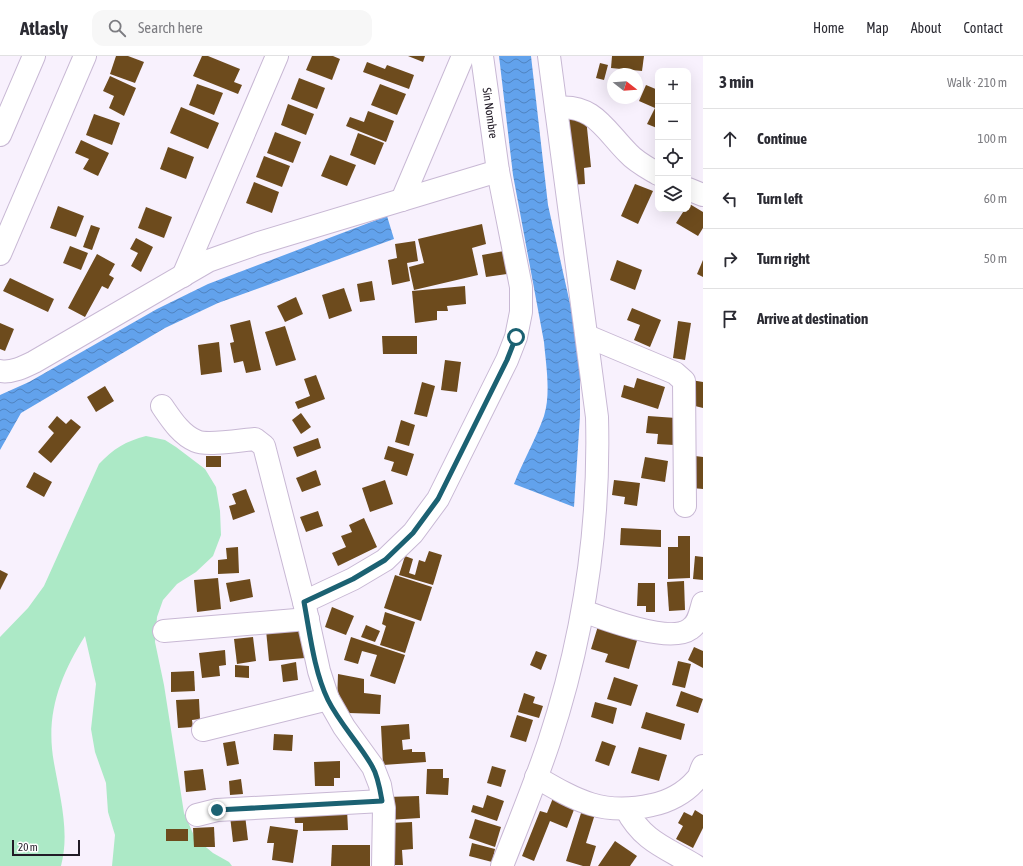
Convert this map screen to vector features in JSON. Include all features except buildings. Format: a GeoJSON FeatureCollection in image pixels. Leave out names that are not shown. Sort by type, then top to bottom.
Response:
{"type":"FeatureCollection","features":[{"type":"Feature","properties":{"kind":"street"},"geometry":{"type":"LineString","coordinates":[[0,135],[34,56]]}},
{"type":"Feature","properties":{"kind":"street"},"geometry":{"type":"LineString","coordinates":[[0,254],[85,56]]}},
{"type":"Feature","properties":{"kind":"street"},"geometry":{"type":"LineString","coordinates":[[183,276],[277,56]]}},
{"type":"Feature","properties":{"kind":"street"},"geometry":{"type":"LineString","coordinates":[[402,200],[463,56]]}},
{"type":"Feature","properties":{"kind":"street","name":"Sin Nombre"},"geometry":{"type":"LineString","coordinates":[[306,611],[353,579],[385,560],[413,533],[438,499],[507,360],[516,337],[521,312],[521,287],[498,171],[482,56]]}},
{"type":"Feature","properties":{"kind":"street"},"geometry":{"type":"LineString","coordinates":[[502,866],[549,742],[567,680],[583,611],[596,524],[598,466],[597,417],[549,56]]}},
{"type":"Feature","properties":{"kind":"street"},"geometry":{"type":"LineString","coordinates":[[556,108],[570,106],[583,110],[600,123],[629,155],[655,172]]}},
{"type":"Feature","properties":{"kind":"street"},"geometry":{"type":"LineString","coordinates":[[0,371],[6,372],[34,362],[208,261],[232,252],[498,171]]}},
{"type":"Feature","properties":{"kind":"street"},"geometry":{"type":"LineString","coordinates":[[691,190],[703,195]]}},
{"type":"Feature","properties":{"kind":"street"},"geometry":{"type":"LineString","coordinates":[[587,336],[675,372],[684,381],[685,506]]}},
{"type":"Feature","properties":{"kind":"street"},"geometry":{"type":"LineString","coordinates":[[162,406],[177,428],[197,442],[224,442],[255,439],[264,446],[306,611],[319,671],[328,699],[344,727],[373,767],[380,785],[382,801],[384,866]]}},
{"type":"Feature","properties":{"kind":"street"},"geometry":{"type":"LineString","coordinates":[[583,611],[624,626],[671,634],[689,630],[699,620],[703,603]]}},
{"type":"Feature","properties":{"kind":"street"},"geometry":{"type":"LineString","coordinates":[[164,631],[306,611]]}},
{"type":"Feature","properties":{"kind":"street"},"geometry":{"type":"LineString","coordinates":[[202,730],[328,699]]}},
{"type":"Feature","properties":{"kind":"street"},"geometry":{"type":"LineString","coordinates":[[536,777],[578,800],[608,810],[626,809],[662,803],[682,792],[701,776]]}},
{"type":"Feature","properties":{"kind":"street"},"geometry":{"type":"LineString","coordinates":[[197,815],[217,810],[382,801]]}},
{"type":"Feature","properties":{"kind":"street"},"geometry":{"type":"LineString","coordinates":[[626,809],[634,825],[653,842],[696,866]]}},
{"type":"Feature","properties":{"kind":"green space"},"geometry":{"type":"Polygon","coordinates":[[[146,436],[165,440],[176,447],[205,469],[216,487],[220,511],[221,535],[213,556],[196,572],[177,584],[163,600],[157,617],[155,642],[164,685],[184,813],[195,838],[213,853],[229,862],[232,866],[112,866],[115,835],[108,812],[106,783],[95,752],[91,729],[96,684],[85,636],[68,666],[53,712],[52,745],[63,814],[65,840],[61,866],[0,866],[0,637],[28,608],[44,586],[99,464],[120,446],[132,440],[146,436]]]}},
{"type":"Feature","properties":{"kind":"water"},"geometry":{"type":"Polygon","coordinates":[[[499,56],[531,56],[548,205],[573,317],[580,361],[580,416],[574,507],[514,484],[544,416],[547,398],[547,379],[544,342],[513,175],[499,56]]]}},
{"type":"Feature","properties":{"kind":"water"},"geometry":{"type":"Polygon","coordinates":[[[387,216],[394,239],[218,303],[165,328],[21,413],[0,450],[0,395],[29,382],[157,309],[208,284],[387,216]]]}},
{"type":"Feature","properties":{"kind":"route"},"geometry":{"type":"LineString","coordinates":[[217,810],[382,801],[380,785],[373,767],[344,727],[328,699],[319,671],[304,602],[353,579],[385,560],[413,533],[438,499],[507,360],[516,337]]}}]}
